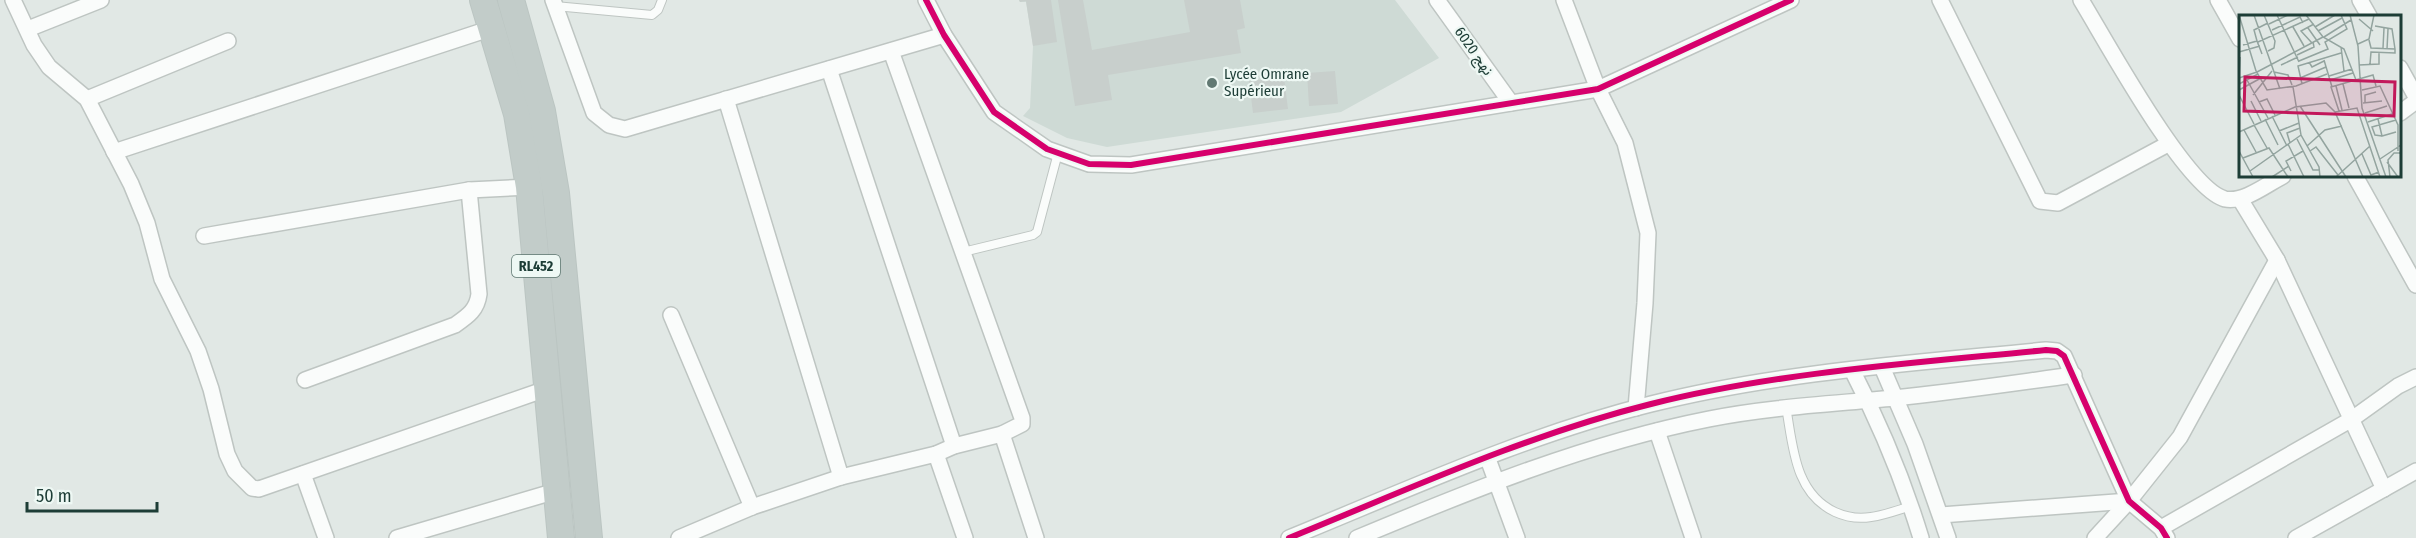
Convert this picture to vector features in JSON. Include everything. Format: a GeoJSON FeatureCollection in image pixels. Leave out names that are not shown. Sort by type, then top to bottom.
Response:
{"type":"FeatureCollection","features":[{"type":"Feature","properties":{"kind":"highway","name":"RL452"},"geometry":{"type":"LineString","coordinates":[[483,0],[517,114],[529,187],[561,538]]}},
{"type":"Feature","properties":{"kind":"highway","name":"RL452"},"geometry":{"type":"LineString","coordinates":[[511,0],[542,111],[556,193],[589,538]]}},
{"type":"Feature","properties":{"kind":"street"},"geometry":{"type":"LineString","coordinates":[[12,0],[34,45],[49,67],[87,99],[131,184],[147,223],[162,279],[198,351],[211,389],[227,454],[235,471],[252,488],[259,489],[546,389]]}},
{"type":"Feature","properties":{"kind":"street"},"geometry":{"type":"LineString","coordinates":[[28,29],[100,0]]}},
{"type":"Feature","properties":{"kind":"street"},"geometry":{"type":"LineString","coordinates":[[926,0],[944,35],[994,112],[1047,149],[1089,164],[1131,165],[1598,89],[1791,0]]}},
{"type":"Feature","properties":{"kind":"street","name":"نهج 6020"},"geometry":{"type":"LineString","coordinates":[[1437,0],[1511,103]]}},
{"type":"Feature","properties":{"kind":"street"},"geometry":{"type":"LineString","coordinates":[[1564,0],[1598,89],[1625,143],[1648,233],[1636,408]]}},
{"type":"Feature","properties":{"kind":"street"},"geometry":{"type":"LineString","coordinates":[[1940,0],[2040,201],[2058,203],[2168,144]]}},
{"type":"Feature","properties":{"kind":"street"},"geometry":{"type":"LineString","coordinates":[[2082,0],[2168,144],[2214,195],[2226,199],[2240,199],[2281,177]]}},
{"type":"Feature","properties":{"kind":"street"},"geometry":{"type":"LineString","coordinates":[[2218,0],[2239,36]]}},
{"type":"Feature","properties":{"kind":"street"},"geometry":{"type":"LineString","coordinates":[[2360,0],[2368,15]]}},
{"type":"Feature","properties":{"kind":"street"},"geometry":{"type":"LineString","coordinates":[[554,3],[594,113],[609,125],[625,129],[944,35]]}},
{"type":"Feature","properties":{"kind":"street"},"geometry":{"type":"LineString","coordinates":[[114,152],[492,28]]}},
{"type":"Feature","properties":{"kind":"street"},"geometry":{"type":"LineString","coordinates":[[87,99],[228,41]]}},
{"type":"Feature","properties":{"kind":"street"},"geometry":{"type":"LineString","coordinates":[[679,538],[752,507],[841,477],[936,454],[954,446],[1002,434],[1022,424],[1023,421],[891,51]]}},
{"type":"Feature","properties":{"kind":"street"},"geometry":{"type":"LineString","coordinates":[[829,69],[954,446]]}},
{"type":"Feature","properties":{"kind":"street"},"geometry":{"type":"LineString","coordinates":[[2401,70],[2416,97],[2401,112]]}},
{"type":"Feature","properties":{"kind":"street"},"geometry":{"type":"LineString","coordinates":[[726,99],[841,477]]}},
{"type":"Feature","properties":{"kind":"street"},"geometry":{"type":"LineString","coordinates":[[2356,177],[2416,285]]}},
{"type":"Feature","properties":{"kind":"street"},"geometry":{"type":"LineString","coordinates":[[204,236],[469,190],[529,187]]}},
{"type":"Feature","properties":{"kind":"street"},"geometry":{"type":"LineString","coordinates":[[305,380],[455,325],[472,312],[479,294],[469,190]]}},
{"type":"Feature","properties":{"kind":"street"},"geometry":{"type":"LineString","coordinates":[[2240,199],[2277,260],[2384,489]]}},
{"type":"Feature","properties":{"kind":"street"},"geometry":{"type":"LineString","coordinates":[[2095,538],[2129,501],[2180,437],[2277,260]]}},
{"type":"Feature","properties":{"kind":"street"},"geometry":{"type":"LineString","coordinates":[[670,315],[752,507]]}},
{"type":"Feature","properties":{"kind":"street"},"geometry":{"type":"LineString","coordinates":[[1289,538],[1585,422],[1636,408],[1711,392],[1852,369],[2046,350],[2057,351],[2064,356],[2129,501],[2164,533],[2352,418],[2398,386],[2416,377]]}},
{"type":"Feature","properties":{"kind":"street"},"geometry":{"type":"LineString","coordinates":[[1882,367],[1915,444],[1948,538]]}},
{"type":"Feature","properties":{"kind":"street"},"geometry":{"type":"LineString","coordinates":[[1852,369],[1868,400],[1911,506],[1921,538]]}},
{"type":"Feature","properties":{"kind":"street"},"geometry":{"type":"LineString","coordinates":[[1357,538],[1497,481],[1589,449],[1657,431],[1710,419],[1786,407],[1895,398],[2074,375]]}},
{"type":"Feature","properties":{"kind":"street"},"geometry":{"type":"LineString","coordinates":[[1657,431],[1693,538]]}},
{"type":"Feature","properties":{"kind":"street"},"geometry":{"type":"LineString","coordinates":[[1002,434],[1036,538]]}},
{"type":"Feature","properties":{"kind":"street"},"geometry":{"type":"LineString","coordinates":[[936,454],[965,538]]}},
{"type":"Feature","properties":{"kind":"street"},"geometry":{"type":"LineString","coordinates":[[1488,459],[1517,538]]}},
{"type":"Feature","properties":{"kind":"street"},"geometry":{"type":"LineString","coordinates":[[2296,538],[2416,471]]}},
{"type":"Feature","properties":{"kind":"street"},"geometry":{"type":"LineString","coordinates":[[303,474],[326,538]]}},
{"type":"Feature","properties":{"kind":"street"},"geometry":{"type":"LineString","coordinates":[[397,538],[556,491]]}},
{"type":"Feature","properties":{"kind":"street"},"geometry":{"type":"LineString","coordinates":[[1941,515],[2129,501]]}},
{"type":"Feature","properties":{"kind":"lane"},"geometry":{"type":"LineString","coordinates":[[554,3],[652,15],[658,10],[662,0]]}},
{"type":"Feature","properties":{"kind":"lane"},"geometry":{"type":"LineString","coordinates":[[963,252],[1037,232],[1058,153]]}},
{"type":"Feature","properties":{"kind":"lane"},"geometry":{"type":"LineString","coordinates":[[1786,407],[1799,474],[1810,494],[1818,501],[1837,513],[1859,518],[1911,506]]}},
{"type":"Feature","properties":{"kind":"shaded area","name":"Lycée Omrane Supérieur"},"geometry":{"type":"Polygon","coordinates":[[[1019,0],[1395,0],[1439,58],[1341,112],[1107,147],[1067,138],[1023,116],[1030,108],[1033,46],[1026,2],[1019,0]]]}},
{"type":"Feature","properties":{"kind":"building"},"geometry":{"type":"Polygon","coordinates":[[[1019,0],[1051,0],[1057,42],[1033,46],[1026,1],[1020,2],[1019,0]]]}},
{"type":"Feature","properties":{"kind":"building"},"geometry":{"type":"Polygon","coordinates":[[[1058,0],[1083,0],[1092,50],[1190,32],[1184,0],[1240,0],[1245,28],[1237,30],[1241,53],[1108,75],[1112,100],[1075,106],[1058,0]]]}},
{"type":"Feature","properties":{"kind":"building"},"geometry":{"type":"Polygon","coordinates":[[[1335,71],[1338,104],[1309,106],[1307,73],[1335,71]]]}},
{"type":"Feature","properties":{"kind":"building"},"geometry":{"type":"Polygon","coordinates":[[[1284,77],[1288,109],[1253,113],[1249,81],[1284,77]]]}},
{"type":"Feature","properties":{"kind":"cycle path"},"geometry":{"type":"LineString","coordinates":[[926,0],[944,35],[994,112],[1047,149],[1089,164],[1131,165],[1598,89],[1791,0]]}},
{"type":"Feature","properties":{"kind":"cycle path"},"geometry":{"type":"LineString","coordinates":[[1289,538],[1513,447],[1558,431],[1651,404],[1797,376],[2046,350],[2057,351],[2064,356],[2129,501],[2161,528],[2167,538]]}},
{"type":"Feature","properties":{"kind":"place","name":"Lycée Omrane Supérieur"},"geometry":{"type":"Point","coordinates":[1212,83]}}]}
